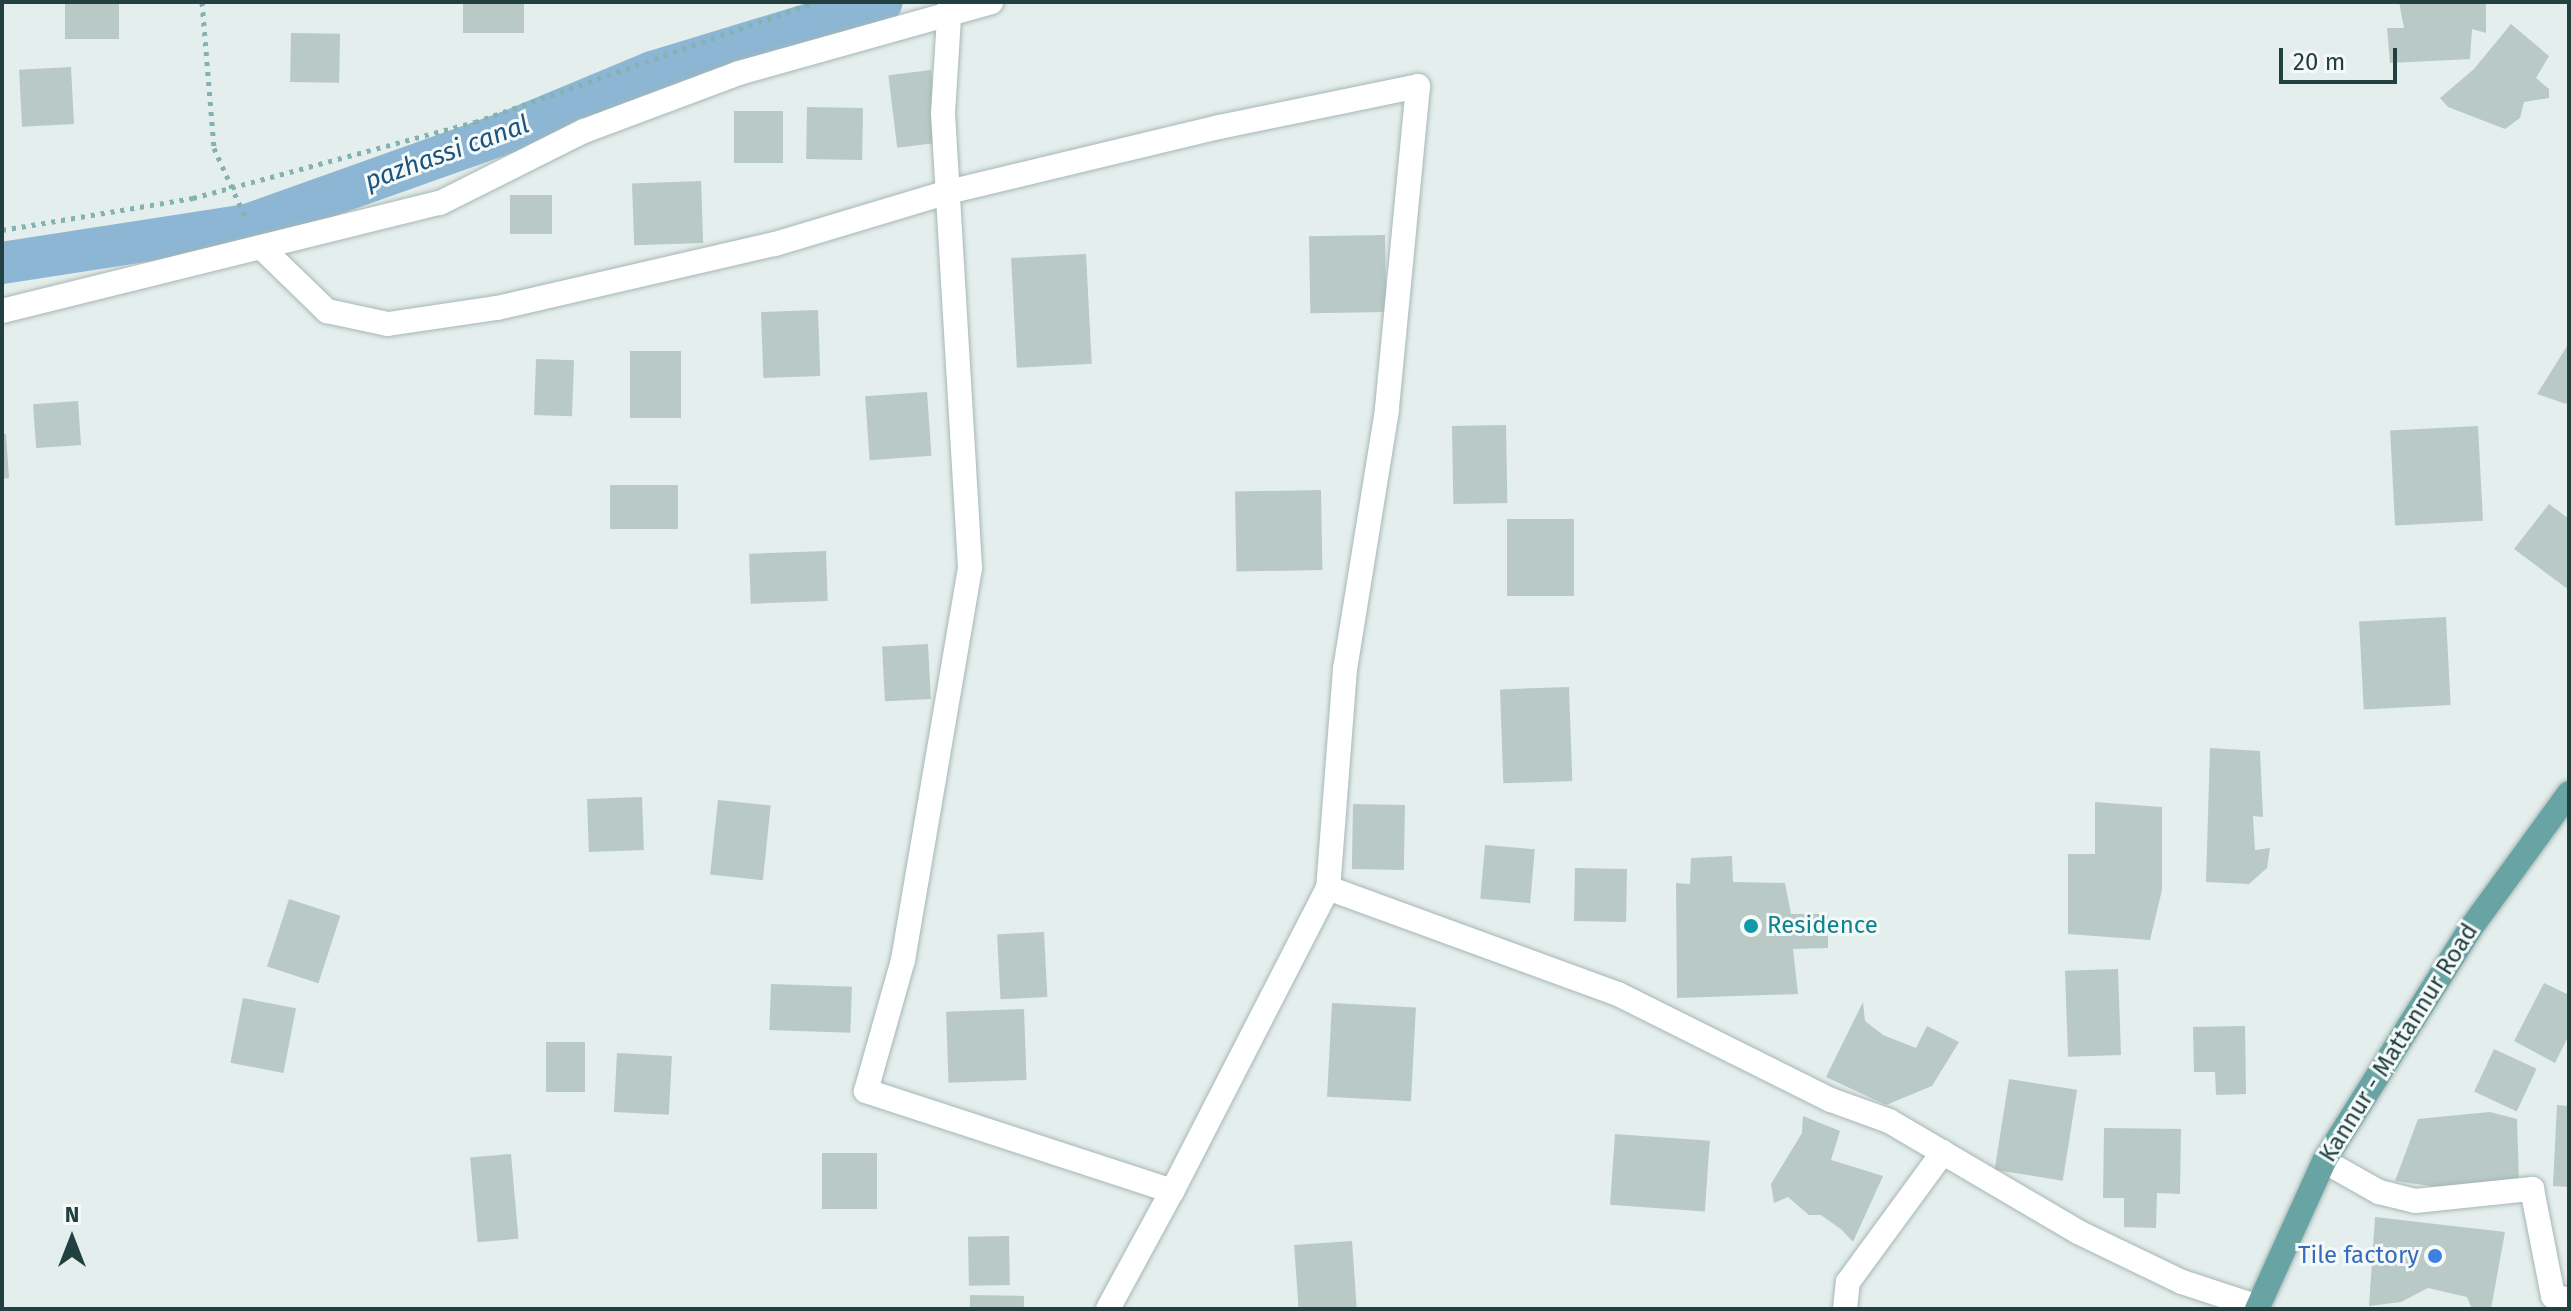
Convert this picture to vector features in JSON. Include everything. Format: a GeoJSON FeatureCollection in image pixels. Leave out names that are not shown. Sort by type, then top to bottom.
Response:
{"type":"FeatureCollection","features":[{"type":"Feature","properties":{"kind":"main road","name":"Kannur - Mattannur Road"},"geometry":{"type":"LineString","coordinates":[[2258,1308],[2324,1161],[2470,929],[2569,793]]}},
{"type":"Feature","properties":{"kind":"street"},"geometry":{"type":"LineString","coordinates":[[2,311],[440,203],[584,131],[739,73],[991,2]]}},
{"type":"Feature","properties":{"kind":"street"},"geometry":{"type":"LineString","coordinates":[[951,11],[943,113],[970,568],[903,960],[866,1091],[1172,1191]]}},
{"type":"Feature","properties":{"kind":"street"},"geometry":{"type":"LineString","coordinates":[[262,248],[327,311],[388,324],[497,308],[761,247],[948,192],[1219,127],[1418,86],[1387,410],[1345,669],[1328,888],[1108,1309]]}},
{"type":"Feature","properties":{"kind":"street"},"geometry":{"type":"LineString","coordinates":[[1328,888],[1618,994],[1831,1100],[1889,1121],[2078,1232],[2182,1282],[2258,1308]]}},
{"type":"Feature","properties":{"kind":"street"},"geometry":{"type":"LineString","coordinates":[[1845,1309],[1848,1282],[1943,1152]]}},
{"type":"Feature","properties":{"kind":"street"},"geometry":{"type":"LineString","coordinates":[[2324,1161],[2379,1192],[2415,1201],[2532,1189],[2553,1296],[2569,1300]]}},
{"type":"Feature","properties":{"kind":"path"},"geometry":{"type":"LineString","coordinates":[[202,2],[214,148],[230,190]]}},
{"type":"Feature","properties":{"kind":"path"},"geometry":{"type":"LineString","coordinates":[[2,230],[230,190],[475,122],[815,2]]}},
{"type":"Feature","properties":{"kind":"building"},"geometry":{"type":"Polygon","coordinates":[[[65,2],[119,2],[119,39],[65,39],[65,2]]]}},
{"type":"Feature","properties":{"kind":"building"},"geometry":{"type":"Polygon","coordinates":[[[463,2],[524,2],[524,33],[463,33],[463,2]]]}},
{"type":"Feature","properties":{"kind":"building"},"geometry":{"type":"Polygon","coordinates":[[[2399,2],[2486,2],[2486,33],[2472,29],[2470,59],[2390,63],[2387,28],[2404,28],[2399,2]]]}},
{"type":"Feature","properties":{"kind":"building"},"geometry":{"type":"Polygon","coordinates":[[[2511,24],[2549,56],[2536,78],[2549,89],[2549,98],[2524,102],[2520,118],[2505,129],[2448,107],[2440,98],[2474,69],[2511,24]]]}},
{"type":"Feature","properties":{"kind":"building"},"geometry":{"type":"Polygon","coordinates":[[[291,33],[340,34],[339,83],[290,82],[291,33]]]}},
{"type":"Feature","properties":{"kind":"building"},"geometry":{"type":"Polygon","coordinates":[[[71,67],[74,124],[22,127],[19,70],[71,67]]]}},
{"type":"Feature","properties":{"kind":"building"},"geometry":{"type":"Polygon","coordinates":[[[931,70],[940,142],[897,148],[888,75],[931,70]]]}},
{"type":"Feature","properties":{"kind":"building"},"geometry":{"type":"Polygon","coordinates":[[[807,107],[863,108],[862,160],[806,159],[807,107]]]}},
{"type":"Feature","properties":{"kind":"building"},"geometry":{"type":"Polygon","coordinates":[[[734,111],[783,111],[783,163],[734,163],[734,111]]]}},
{"type":"Feature","properties":{"kind":"building"},"geometry":{"type":"Polygon","coordinates":[[[701,181],[703,243],[634,245],[632,183],[701,181]]]}},
{"type":"Feature","properties":{"kind":"building"},"geometry":{"type":"Polygon","coordinates":[[[510,195],[552,195],[552,234],[510,234],[510,195]]]}},
{"type":"Feature","properties":{"kind":"building"},"geometry":{"type":"Polygon","coordinates":[[[1385,235],[1386,312],[1310,313],[1309,236],[1385,235]]]}},
{"type":"Feature","properties":{"kind":"building"},"geometry":{"type":"Polygon","coordinates":[[[1086,254],[1092,364],[1017,368],[1011,258],[1086,254]]]}},
{"type":"Feature","properties":{"kind":"building"},"geometry":{"type":"Polygon","coordinates":[[[818,310],[820,376],[763,378],[761,312],[818,310]]]}},
{"type":"Feature","properties":{"kind":"building"},"geometry":{"type":"Polygon","coordinates":[[[2569,343],[2569,398],[2566,404],[2537,394],[2569,343]]]}},
{"type":"Feature","properties":{"kind":"building"},"geometry":{"type":"Polygon","coordinates":[[[630,351],[681,351],[681,418],[630,418],[630,351]]]}},
{"type":"Feature","properties":{"kind":"building"},"geometry":{"type":"Polygon","coordinates":[[[536,359],[574,360],[572,416],[534,415],[536,359]]]}},
{"type":"Feature","properties":{"kind":"building"},"geometry":{"type":"Polygon","coordinates":[[[927,392],[931,456],[870,460],[865,396],[927,392]]]}},
{"type":"Feature","properties":{"kind":"building"},"geometry":{"type":"Polygon","coordinates":[[[78,401],[81,445],[36,448],[33,404],[78,401]]]}},
{"type":"Feature","properties":{"kind":"building"},"geometry":{"type":"Polygon","coordinates":[[[1506,425],[1507,503],[1453,504],[1452,426],[1506,425]]]}},
{"type":"Feature","properties":{"kind":"building"},"geometry":{"type":"Polygon","coordinates":[[[2478,426],[2483,521],[2395,525],[2390,431],[2478,426]]]}},
{"type":"Feature","properties":{"kind":"building"},"geometry":{"type":"Polygon","coordinates":[[[2,434],[6,434],[9,478],[2,479],[2,434]]]}},
{"type":"Feature","properties":{"kind":"building"},"geometry":{"type":"Polygon","coordinates":[[[610,485],[678,485],[678,529],[610,529],[610,485]]]}},
{"type":"Feature","properties":{"kind":"building"},"geometry":{"type":"Polygon","coordinates":[[[1321,490],[1322,570],[1236,571],[1235,492],[1321,490]]]}},
{"type":"Feature","properties":{"kind":"building"},"geometry":{"type":"Polygon","coordinates":[[[2549,504],[2569,519],[2569,590],[2514,549],[2549,504]]]}},
{"type":"Feature","properties":{"kind":"building"},"geometry":{"type":"Polygon","coordinates":[[[1507,519],[1574,519],[1574,596],[1507,596],[1507,519]]]}},
{"type":"Feature","properties":{"kind":"building"},"geometry":{"type":"Polygon","coordinates":[[[826,551],[828,601],[751,604],[749,554],[826,551]]]}},
{"type":"Feature","properties":{"kind":"building"},"geometry":{"type":"Polygon","coordinates":[[[2446,617],[2451,705],[2364,709],[2359,622],[2446,617]]]}},
{"type":"Feature","properties":{"kind":"building"},"geometry":{"type":"Polygon","coordinates":[[[928,644],[931,699],[885,701],[882,646],[928,644]]]}},
{"type":"Feature","properties":{"kind":"building"},"geometry":{"type":"Polygon","coordinates":[[[1569,687],[1572,781],[1503,783],[1500,689],[1569,687]]]}},
{"type":"Feature","properties":{"kind":"building"},"geometry":{"type":"Polygon","coordinates":[[[2210,748],[2260,751],[2263,817],[2253,816],[2255,850],[2270,848],[2267,868],[2249,884],[2206,882],[2210,748]]]}},
{"type":"Feature","properties":{"kind":"building"},"geometry":{"type":"Polygon","coordinates":[[[642,797],[644,850],[589,852],[587,799],[642,797]]]}},
{"type":"Feature","properties":{"kind":"building"},"geometry":{"type":"Polygon","coordinates":[[[718,800],[771,806],[763,880],[710,875],[718,800]]]}},
{"type":"Feature","properties":{"kind":"building"},"geometry":{"type":"Polygon","coordinates":[[[2095,802],[2162,807],[2162,890],[2150,940],[2068,934],[2068,854],[2095,854],[2095,802]]]}},
{"type":"Feature","properties":{"kind":"building"},"geometry":{"type":"Polygon","coordinates":[[[1353,804],[1405,805],[1404,870],[1352,869],[1353,804]]]}},
{"type":"Feature","properties":{"kind":"building"},"geometry":{"type":"Polygon","coordinates":[[[1485,845],[1535,849],[1530,903],[1480,899],[1485,845]]]}},
{"type":"Feature","properties":{"kind":"building","name":"Residence"},"geometry":{"type":"Polygon","coordinates":[[[1732,856],[1733,882],[1785,883],[1791,914],[1828,914],[1828,948],[1793,949],[1798,994],[1677,998],[1676,883],[1690,884],[1691,858],[1732,856]]]}},
{"type":"Feature","properties":{"kind":"building"},"geometry":{"type":"Polygon","coordinates":[[[1575,868],[1627,869],[1626,922],[1574,921],[1575,868]]]}},
{"type":"Feature","properties":{"kind":"building"},"geometry":{"type":"Polygon","coordinates":[[[289,899],[340,916],[318,983],[267,967],[289,899]]]}},
{"type":"Feature","properties":{"kind":"building"},"geometry":{"type":"Polygon","coordinates":[[[1044,932],[1047,997],[1000,999],[997,934],[1044,932]]]}},
{"type":"Feature","properties":{"kind":"building"},"geometry":{"type":"Polygon","coordinates":[[[2118,969],[2121,1055],[2068,1057],[2065,971],[2118,969]]]}},
{"type":"Feature","properties":{"kind":"building"},"geometry":{"type":"Polygon","coordinates":[[[2544,983],[2569,995],[2569,1035],[2555,1063],[2514,1041],[2544,983]]]}},
{"type":"Feature","properties":{"kind":"building"},"geometry":{"type":"Polygon","coordinates":[[[771,984],[852,987],[850,1033],[769,1030],[771,984]]]}},
{"type":"Feature","properties":{"kind":"building"},"geometry":{"type":"Polygon","coordinates":[[[243,998],[296,1008],[283,1073],[230,1063],[243,998]]]}},
{"type":"Feature","properties":{"kind":"building","name":"Residence"},"geometry":{"type":"Polygon","coordinates":[[[1863,1002],[1865,1021],[1883,1035],[1916,1048],[1927,1026],[1959,1042],[1932,1086],[1886,1105],[1826,1077],[1863,1002]]]}},
{"type":"Feature","properties":{"kind":"building"},"geometry":{"type":"Polygon","coordinates":[[[1332,1003],[1416,1007],[1411,1101],[1327,1097],[1332,1003]]]}},
{"type":"Feature","properties":{"kind":"building"},"geometry":{"type":"Polygon","coordinates":[[[1024,1009],[1026,1080],[949,1083],[946,1012],[1024,1009]]]}},
{"type":"Feature","properties":{"kind":"building"},"geometry":{"type":"Polygon","coordinates":[[[2245,1026],[2246,1094],[2216,1095],[2215,1072],[2194,1072],[2193,1027],[2245,1026]]]}},
{"type":"Feature","properties":{"kind":"building"},"geometry":{"type":"Polygon","coordinates":[[[546,1042],[585,1042],[585,1092],[546,1092],[546,1042]]]}},
{"type":"Feature","properties":{"kind":"building"},"geometry":{"type":"Polygon","coordinates":[[[2494,1049],[2537,1069],[2517,1111],[2474,1092],[2494,1049]]]}},
{"type":"Feature","properties":{"kind":"building"},"geometry":{"type":"Polygon","coordinates":[[[617,1053],[672,1056],[669,1115],[614,1112],[617,1053]]]}},
{"type":"Feature","properties":{"kind":"building"},"geometry":{"type":"Polygon","coordinates":[[[2009,1079],[2077,1090],[2063,1181],[1995,1170],[2009,1079]]]}},
{"type":"Feature","properties":{"kind":"building"},"geometry":{"type":"Polygon","coordinates":[[[2557,1105],[2569,1106],[2569,1187],[2553,1186],[2557,1105]]]}},
{"type":"Feature","properties":{"kind":"building","name":"Tile factory"},"geometry":{"type":"Polygon","coordinates":[[[2490,1112],[2517,1119],[2519,1181],[2438,1187],[2395,1181],[2418,1119],[2490,1112]]]}},
{"type":"Feature","properties":{"kind":"building"},"geometry":{"type":"Polygon","coordinates":[[[1803,1116],[1840,1131],[1831,1160],[1883,1176],[1853,1242],[1821,1215],[1809,1215],[1788,1197],[1774,1203],[1771,1184],[1802,1133],[1803,1116]]]}},
{"type":"Feature","properties":{"kind":"building"},"geometry":{"type":"Polygon","coordinates":[[[2104,1128],[2181,1129],[2180,1194],[2157,1193],[2156,1228],[2124,1227],[2124,1198],[2103,1198],[2104,1128]]]}},
{"type":"Feature","properties":{"kind":"building"},"geometry":{"type":"Polygon","coordinates":[[[1615,1134],[1710,1141],[1705,1211],[1610,1205],[1615,1134]]]}},
{"type":"Feature","properties":{"kind":"building"},"geometry":{"type":"Polygon","coordinates":[[[822,1153],[877,1153],[877,1209],[822,1209],[822,1153]]]}},
{"type":"Feature","properties":{"kind":"building"},"geometry":{"type":"Polygon","coordinates":[[[511,1154],[518,1239],[478,1242],[470,1158],[511,1154]]]}},
{"type":"Feature","properties":{"kind":"building","name":"Tile factory"},"geometry":{"type":"Polygon","coordinates":[[[2375,1217],[2505,1232],[2491,1309],[2472,1309],[2467,1297],[2428,1288],[2401,1302],[2369,1306],[2375,1217]]]}},
{"type":"Feature","properties":{"kind":"building"},"geometry":{"type":"Polygon","coordinates":[[[1009,1236],[1010,1285],[969,1286],[968,1237],[1009,1236]]]}},
{"type":"Feature","properties":{"kind":"building"},"geometry":{"type":"Polygon","coordinates":[[[1352,1241],[1357,1309],[1299,1309],[1294,1245],[1352,1241]]]}},
{"type":"Feature","properties":{"kind":"building"},"geometry":{"type":"Polygon","coordinates":[[[970,1295],[1024,1296],[1024,1309],[970,1309],[970,1295]]]}},
{"type":"Feature","properties":{"kind":"waterway","name":"pazhassi canal"},"geometry":{"type":"LineString","coordinates":[[2,263],[247,225],[508,132],[652,72],[882,2]]}},
{"type":"Feature","properties":{"kind":"place","name":"Residence"},"geometry":{"type":"Point","coordinates":[1751,926]}},
{"type":"Feature","properties":{"kind":"place","name":"Tile factory"},"geometry":{"type":"Point","coordinates":[2435,1256]}}]}
